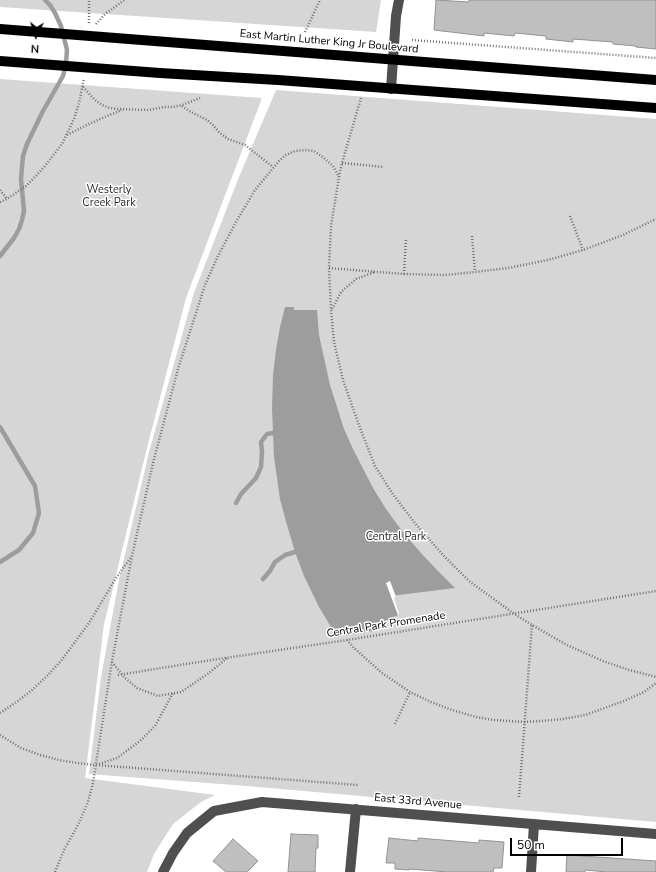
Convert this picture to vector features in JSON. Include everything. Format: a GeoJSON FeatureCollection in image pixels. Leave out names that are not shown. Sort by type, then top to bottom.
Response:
{"type":"FeatureCollection","features":[{"type":"Feature","properties":{"kind":"main road","name":"East Martin Luther King Jr Boulevard"},"geometry":{"type":"LineString","coordinates":[[0,29],[656,80]]}},
{"type":"Feature","properties":{"kind":"main road"},"geometry":{"type":"LineString","coordinates":[[0,61],[656,108]]}},
{"type":"Feature","properties":{"kind":"street"},"geometry":{"type":"LineString","coordinates":[[391,89],[396,16],[399,0]]}},
{"type":"Feature","properties":{"kind":"street","name":"East 33rd Avenue"},"geometry":{"type":"LineString","coordinates":[[163,872],[172,853],[187,833],[214,811],[262,802],[656,834]]}},
{"type":"Feature","properties":{"kind":"street"},"geometry":{"type":"LineString","coordinates":[[350,872],[356,809]]}},
{"type":"Feature","properties":{"kind":"street"},"geometry":{"type":"LineString","coordinates":[[531,872],[534,824]]}},
{"type":"Feature","properties":{"kind":"path"},"geometry":{"type":"LineString","coordinates":[[89,0],[89,26]]}},
{"type":"Feature","properties":{"kind":"path"},"geometry":{"type":"LineString","coordinates":[[93,28],[106,13],[124,0]]}},
{"type":"Feature","properties":{"kind":"path"},"geometry":{"type":"LineString","coordinates":[[305,32],[320,0]]}},
{"type":"Feature","properties":{"kind":"path"},"geometry":{"type":"LineString","coordinates":[[412,40],[656,58]]}},
{"type":"Feature","properties":{"kind":"path"},"geometry":{"type":"LineString","coordinates":[[0,202],[26,186],[45,166],[62,144],[80,103],[85,73]]}},
{"type":"Feature","properties":{"kind":"path"},"geometry":{"type":"LineString","coordinates":[[83,87],[102,105],[124,110],[149,110],[182,105],[200,98]]}},
{"type":"Feature","properties":{"kind":"path"},"geometry":{"type":"LineString","coordinates":[[362,97],[339,177],[331,226],[329,268],[334,342],[342,380],[376,466],[392,493],[414,522],[442,556],[469,581],[513,613],[567,645],[603,661],[656,677]]}},
{"type":"Feature","properties":{"kind":"path"},"geometry":{"type":"LineString","coordinates":[[182,105],[189,111],[207,120],[228,139],[245,145],[273,167]]}},
{"type":"Feature","properties":{"kind":"path"},"geometry":{"type":"LineString","coordinates":[[66,135],[95,121],[124,110]]}},
{"type":"Feature","properties":{"kind":"path"},"geometry":{"type":"LineString","coordinates":[[55,872],[64,850],[78,825],[88,802],[93,783],[112,661],[132,556],[153,463],[178,369],[205,285],[236,222],[256,190],[273,167],[286,155],[295,151],[305,150],[314,152],[333,166],[339,177]]}},
{"type":"Feature","properties":{"kind":"path"},"geometry":{"type":"LineString","coordinates":[[342,163],[384,167]]}},
{"type":"Feature","properties":{"kind":"path"},"geometry":{"type":"LineString","coordinates":[[0,190],[7,199]]}},
{"type":"Feature","properties":{"kind":"path"},"geometry":{"type":"LineString","coordinates":[[570,216],[582,250]]}},
{"type":"Feature","properties":{"kind":"path"},"geometry":{"type":"LineString","coordinates":[[329,268],[404,274],[445,275],[508,268],[548,260],[582,250],[623,235],[656,219]]}},
{"type":"Feature","properties":{"kind":"path"},"geometry":{"type":"LineString","coordinates":[[472,236],[475,272]]}},
{"type":"Feature","properties":{"kind":"path"},"geometry":{"type":"LineString","coordinates":[[404,274],[406,238]]}},
{"type":"Feature","properties":{"kind":"path"},"geometry":{"type":"LineString","coordinates":[[331,310],[341,292],[356,279],[375,272]]}},
{"type":"Feature","properties":{"kind":"path"},"geometry":{"type":"LineString","coordinates":[[0,713],[18,702],[61,661],[89,623],[116,578],[132,556]]}},
{"type":"Feature","properties":{"kind":"path","name":"Central Park Promenade"},"geometry":{"type":"LineString","coordinates":[[118,675],[656,591]]}},
{"type":"Feature","properties":{"kind":"path"},"geometry":{"type":"LineString","coordinates":[[519,798],[532,625]]}},
{"type":"Feature","properties":{"kind":"path"},"geometry":{"type":"LineString","coordinates":[[347,640],[382,674],[410,692],[452,710],[494,720],[524,722],[563,719],[585,715],[644,692],[656,683]]}},
{"type":"Feature","properties":{"kind":"path"},"geometry":{"type":"LineString","coordinates":[[112,661],[124,677],[137,688],[158,696],[182,692],[227,658]]}},
{"type":"Feature","properties":{"kind":"path"},"geometry":{"type":"LineString","coordinates":[[395,724],[410,692]]}},
{"type":"Feature","properties":{"kind":"path"},"geometry":{"type":"LineString","coordinates":[[96,765],[118,758],[140,741],[155,726],[173,693]]}},
{"type":"Feature","properties":{"kind":"path"},"geometry":{"type":"LineString","coordinates":[[0,735],[21,748],[40,756],[59,760],[96,765],[358,785]]}},
{"type":"Feature","properties":{"kind":"green space"},"geometry":{"type":"Polygon","coordinates":[[[0,0],[381,0],[376,32],[0,7],[0,0]]]}},
{"type":"Feature","properties":{"kind":"green space","name":"Westerly Creek Park"},"geometry":{"type":"Polygon","coordinates":[[[0,79],[262,98],[186,298],[148,444],[104,624],[85,778],[215,795],[201,802],[173,824],[154,854],[147,872],[0,872],[0,79]]]}},
{"type":"Feature","properties":{"kind":"green space","name":"Central Park"},"geometry":{"type":"Polygon","coordinates":[[[276,90],[656,119],[656,822],[247,786],[89,774],[101,677],[119,580],[149,452],[194,293],[239,177],[276,90]]]}},
{"type":"Feature","properties":{"kind":"shaded area"},"geometry":{"type":"Polygon","coordinates":[[[285,307],[294,307],[294,310],[317,310],[319,335],[330,385],[344,429],[353,449],[373,488],[402,531],[455,588],[391,596],[398,615],[372,631],[337,637],[319,607],[304,576],[285,518],[280,499],[274,457],[272,408],[273,375],[276,350],[285,307]]]}},
{"type":"Feature","properties":{"kind":"pier"},"geometry":{"type":"Polygon","coordinates":[[[390,581],[396,597],[394,598],[399,614],[398,615],[386,583],[390,581]]]}},
{"type":"Feature","properties":{"kind":"building"},"geometry":{"type":"Polygon","coordinates":[[[436,0],[469,2],[469,0],[656,0],[656,49],[613,44],[613,42],[573,39],[573,42],[546,39],[546,36],[515,33],[514,36],[484,33],[484,36],[434,30],[436,0]]]}},
{"type":"Feature","properties":{"kind":"building"},"geometry":{"type":"Polygon","coordinates":[[[291,834],[318,835],[315,872],[288,872],[291,834]]]}},
{"type":"Feature","properties":{"kind":"building"},"geometry":{"type":"Polygon","coordinates":[[[389,838],[418,841],[418,838],[479,843],[479,840],[504,842],[502,868],[494,868],[493,872],[448,872],[395,869],[395,863],[386,863],[389,838]]]}},
{"type":"Feature","properties":{"kind":"building"},"geometry":{"type":"Polygon","coordinates":[[[233,839],[258,861],[247,872],[226,872],[213,861],[233,839]]]}},
{"type":"Feature","properties":{"kind":"building"},"geometry":{"type":"Polygon","coordinates":[[[567,855],[656,861],[656,872],[607,872],[585,870],[585,872],[566,872],[567,855]]]}},
{"type":"Feature","properties":{"kind":"waterway"},"geometry":{"type":"LineString","coordinates":[[0,256],[14,238],[22,220],[24,211],[21,179],[23,156],[27,144],[43,111],[63,76],[66,64],[67,50],[61,26],[55,13],[45,0]]}},
{"type":"Feature","properties":{"kind":"waterway"},"geometry":{"type":"LineString","coordinates":[[0,427],[35,486],[39,513],[33,533],[19,550],[0,562]]}},
{"type":"Feature","properties":{"kind":"waterway"},"geometry":{"type":"LineString","coordinates":[[236,503],[241,494],[256,478],[261,467],[261,442],[267,434],[273,433]]}},
{"type":"Feature","properties":{"kind":"waterway"},"geometry":{"type":"LineString","coordinates":[[263,579],[275,562],[285,555],[295,552]]}}]}
